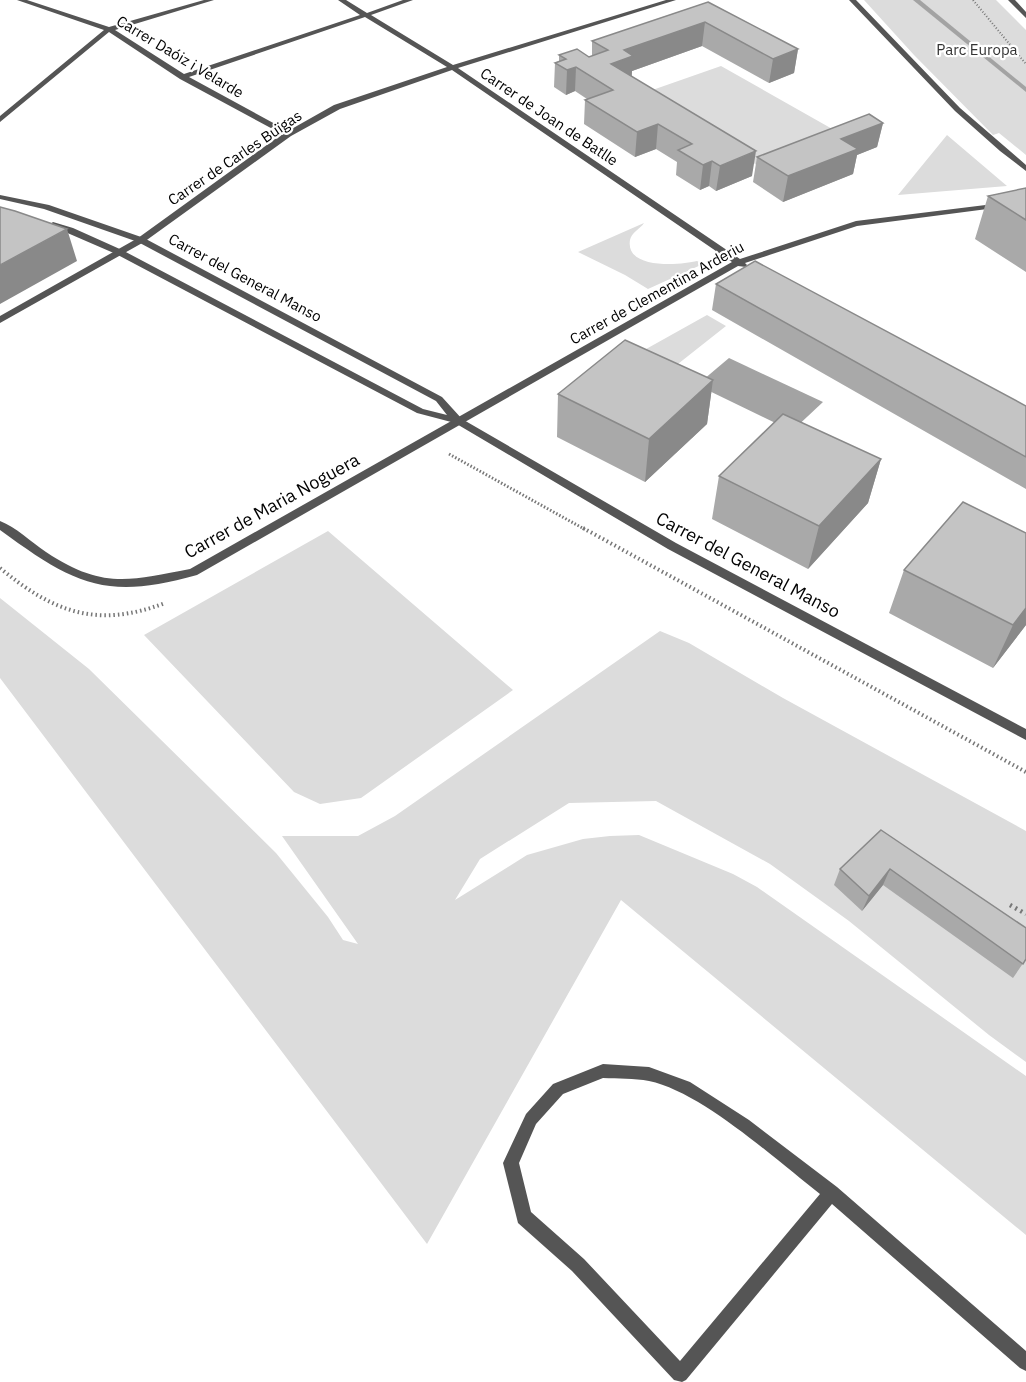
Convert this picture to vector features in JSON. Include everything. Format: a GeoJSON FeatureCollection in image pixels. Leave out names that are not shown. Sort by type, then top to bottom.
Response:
{"type":"FeatureCollection","features":[{"type":"Feature","properties":{"kind":"street","name":"Carrer Daóiz i Velarde"},"geometry":{"type":"LineString","coordinates":[[20,0],[109,29],[183,77],[288,134]]}},
{"type":"Feature","properties":{"kind":"street"},"geometry":{"type":"LineString","coordinates":[[0,120],[109,29],[211,0]]}},
{"type":"Feature","properties":{"kind":"street","name":"Carrer de Joan de Batlle"},"geometry":{"type":"LineString","coordinates":[[341,0],[450,68],[467,76],[748,267]]}},
{"type":"Feature","properties":{"kind":"street"},"geometry":{"type":"LineString","coordinates":[[183,77],[411,0]]}},
{"type":"Feature","properties":{"kind":"street"},"geometry":{"type":"LineString","coordinates":[[852,0],[902,54],[985,136],[1026,169]]}},
{"type":"Feature","properties":{"kind":"street"},"geometry":{"type":"LineString","coordinates":[[1011,0],[1026,15]]}},
{"type":"Feature","properties":{"kind":"street","name":"Carrer de Carles Buïgas"},"geometry":{"type":"LineString","coordinates":[[0,320],[141,240],[288,134],[338,107],[450,68],[668,1]]}},
{"type":"Feature","properties":{"kind":"street","name":"Carrer del General Manso"},"geometry":{"type":"LineString","coordinates":[[0,197],[46,207],[141,240],[439,399],[458,421]]}},
{"type":"Feature","properties":{"kind":"street","name":"Carrer de Clementina Arderiu"},"geometry":{"type":"LineString","coordinates":[[458,421],[738,262],[856,224],[1026,202]]}},
{"type":"Feature","properties":{"kind":"street","name":"Carrer del General Manso"},"geometry":{"type":"LineString","coordinates":[[48,224],[70,230],[119,252],[420,411],[458,421],[672,546],[1026,735]]}},
{"type":"Feature","properties":{"kind":"street","name":"Carrer de Maria Noguera"},"geometry":{"type":"LineString","coordinates":[[0,525],[61,568],[97,583],[142,583],[192,572],[458,421]]}},
{"type":"Feature","properties":{"kind":"street"},"geometry":{"type":"LineString","coordinates":[[831,1193],[680,1374],[578,1265],[524,1218],[511,1163],[531,1119],[558,1089],[603,1071],[649,1074],[690,1089],[744,1125],[831,1193],[1026,1362]]}},
{"type":"Feature","properties":{"kind":"path"},"geometry":{"type":"LineString","coordinates":[[973,0],[1026,64]]}},
{"type":"Feature","properties":{"kind":"path"},"geometry":{"type":"LineString","coordinates":[[448,453],[1026,772]]}},
{"type":"Feature","properties":{"kind":"path"},"geometry":{"type":"LineString","coordinates":[[1010,905],[1026,914]]}},
{"type":"Feature","properties":{"kind":"green space","name":"Parc Europa"},"geometry":{"type":"Polygon","coordinates":[[[864,0],[996,0],[1026,30],[1026,155],[999,133],[993,135],[914,55],[864,0]]]}},
{"type":"Feature","properties":{"kind":"green space"},"geometry":{"type":"Polygon","coordinates":[[[721,66],[850,139],[768,172],[641,94],[721,66]]]}},
{"type":"Feature","properties":{"kind":"green space"},"geometry":{"type":"Polygon","coordinates":[[[947,135],[1007,186],[898,195],[947,135]]]}},
{"type":"Feature","properties":{"kind":"green space"},"geometry":{"type":"Polygon","coordinates":[[[644,223],[630,240],[631,250],[636,256],[656,263],[679,264],[697,261],[703,264],[648,289],[578,252],[644,223]]]}},
{"type":"Feature","properties":{"kind":"green space"},"geometry":{"type":"Polygon","coordinates":[[[707,315],[726,326],[664,375],[630,358],[707,315]]]}},
{"type":"Feature","properties":{"kind":"green space"},"geometry":{"type":"Polygon","coordinates":[[[328,531],[513,690],[361,798],[320,804],[294,792],[144,635],[328,531]]]}},
{"type":"Feature","properties":{"kind":"green space"},"geometry":{"type":"Polygon","coordinates":[[[0,598],[89,669],[276,853],[328,917],[343,940],[358,944],[282,836],[358,836],[395,816],[660,631],[689,643],[783,698],[1026,831],[1026,1062],[989,1035],[849,921],[770,864],[656,801],[569,803],[480,859],[455,900],[527,855],[583,839],[610,836],[639,835],[733,874],[757,887],[1026,1076],[1026,1235],[621,900],[427,1244],[0,678],[0,598]]]}},
{"type":"Feature","properties":{"kind":"shaded area"},"geometry":{"type":"Polygon","coordinates":[[[729,358],[823,402],[792,431],[697,385],[729,358]]]}},
{"type":"Feature","properties":{"kind":"building"},"geometry":{"type":"Polygon","coordinates":[[[708,2],[798,49],[773,59],[705,22],[624,50],[633,56],[611,64],[756,151],[720,166],[712,161],[703,165],[678,150],[692,144],[658,124],[637,132],[585,100],[613,90],[576,67],[567,70],[555,63],[566,59],[559,55],[577,49],[589,57],[608,50],[592,41],[708,2]]]}},
{"type":"Feature","properties":{"kind":"building"},"geometry":{"type":"Polygon","coordinates":[[[869,114],[883,123],[841,139],[858,149],[788,176],[757,157],[869,114]]]}},
{"type":"Feature","properties":{"kind":"building"},"geometry":{"type":"Polygon","coordinates":[[[1026,188],[1026,220],[988,196],[1026,188]]]}},
{"type":"Feature","properties":{"kind":"building"},"geometry":{"type":"Polygon","coordinates":[[[0,207],[15,211],[67,229],[0,265],[0,207]]]}},
{"type":"Feature","properties":{"kind":"building"},"geometry":{"type":"Polygon","coordinates":[[[755,261],[1026,406],[1026,457],[716,284],[755,261]]]}},
{"type":"Feature","properties":{"kind":"building"},"geometry":{"type":"Polygon","coordinates":[[[625,340],[713,380],[649,439],[558,394],[625,340]]]}},
{"type":"Feature","properties":{"kind":"building"},"geometry":{"type":"Polygon","coordinates":[[[783,414],[881,459],[819,526],[719,476],[783,414]]]}},
{"type":"Feature","properties":{"kind":"building"},"geometry":{"type":"Polygon","coordinates":[[[963,502],[1026,533],[1026,608],[1013,625],[904,570],[963,502]]]}},
{"type":"Feature","properties":{"kind":"building"},"geometry":{"type":"Polygon","coordinates":[[[881,830],[1026,928],[1026,959],[1023,964],[890,869],[869,896],[840,869],[881,830]]]}},
{"type":"Feature","properties":{"kind":"waterway"},"geometry":{"type":"LineString","coordinates":[[916,0],[1026,90]]}}]}
